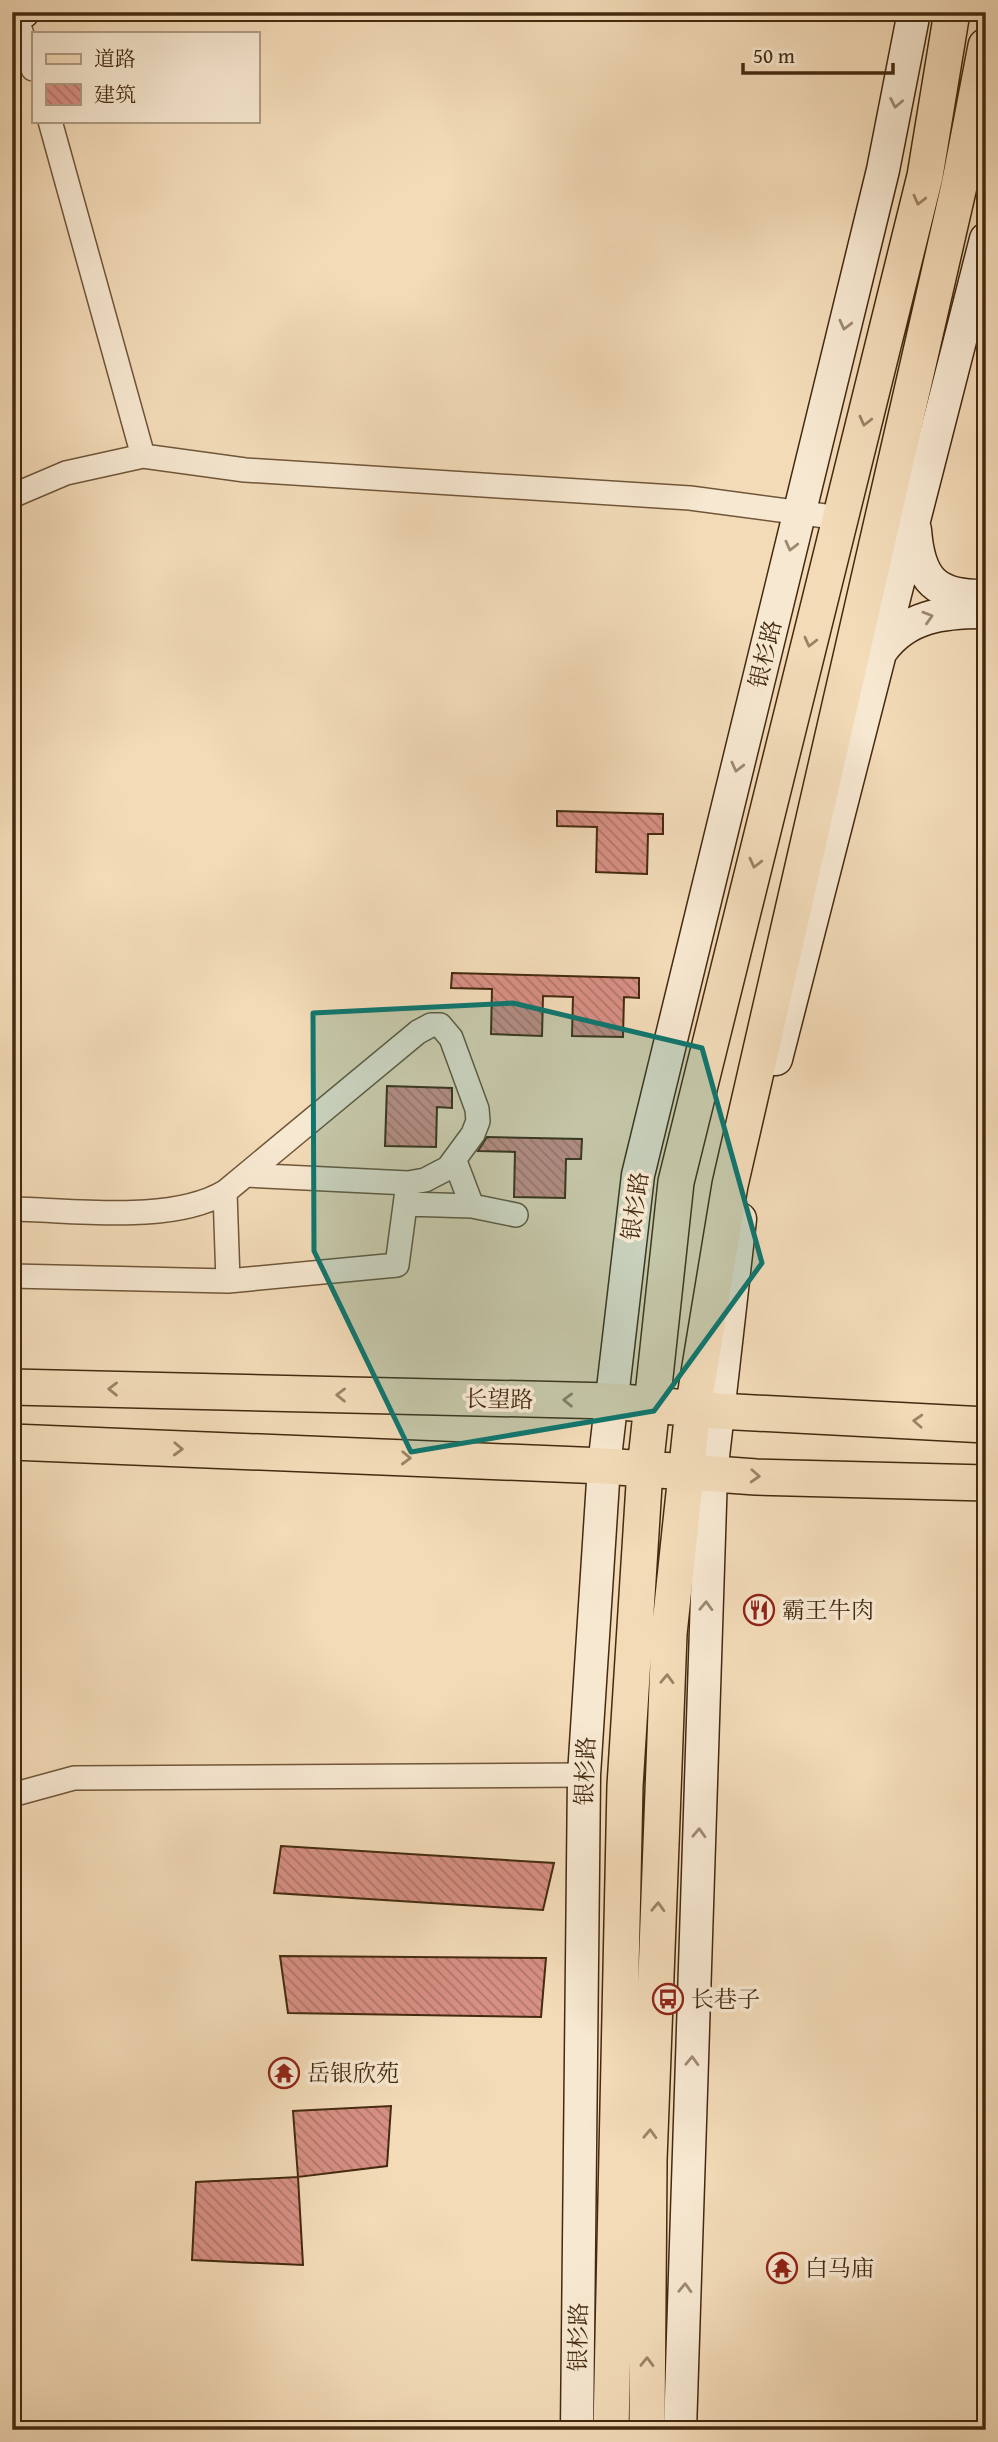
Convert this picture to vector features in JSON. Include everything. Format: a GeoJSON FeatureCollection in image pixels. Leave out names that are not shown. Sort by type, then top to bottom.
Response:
{"type":"FeatureCollection","features":[{"type":"Feature","properties":{"kind":"main road","name":"银杉路"},"geometry":{"type":"LineString","coordinates":[[611,2430],[625,1786],[645,1469],[677,1182],[925,176],[952,12]]}},
{"type":"Feature","properties":{"kind":"main road"},"geometry":{"type":"LineString","coordinates":[[647,2430],[649,2160],[669,1634],[698,1473],[730,1185],[956,200],[986,46]]}},
{"type":"Feature","properties":{"kind":"main road","name":"长望路"},"geometry":{"type":"LineString","coordinates":[[12,1387],[611,1401],[706,1410],[986,1425]]}},
{"type":"Feature","properties":{"kind":"main road"},"geometry":{"type":"LineString","coordinates":[[12,1442],[604,1466],[698,1473],[986,1483]]}},
{"type":"Feature","properties":{"kind":"street","name":"银杉路"},"geometry":{"type":"LineString","coordinates":[[577,2430],[584,1775],[604,1466],[638,1175],[883,170],[914,12]]}},
{"type":"Feature","properties":{"kind":"street"},"geometry":{"type":"LineString","coordinates":[[17,15],[32,65]]}},
{"type":"Feature","properties":{"kind":"street"},"geometry":{"type":"LineString","coordinates":[[50,122],[143,456]]}},
{"type":"Feature","properties":{"kind":"street"},"geometry":{"type":"LineString","coordinates":[[706,1410],[743,1193],[984,258]]}},
{"type":"Feature","properties":{"kind":"street"},"geometry":{"type":"LineString","coordinates":[[12,496],[65,473],[143,456],[246,470],[691,498],[841,518]]}},
{"type":"Feature","properties":{"kind":"street"},"geometry":{"type":"LineString","coordinates":[[915,524],[918,557],[933,584],[948,594],[986,596]]}},
{"type":"Feature","properties":{"kind":"street"},"geometry":{"type":"LineString","coordinates":[[882,650],[903,628],[920,620],[954,612],[986,612]]}},
{"type":"Feature","properties":{"kind":"street"},"geometry":{"type":"LineString","coordinates":[[12,1209],[164,1211],[205,1203],[225,1192],[431,1025],[440,1026],[451,1038],[477,1109],[478,1121],[473,1134],[455,1161],[440,1174],[407,1193]]}},
{"type":"Feature","properties":{"kind":"street"},"geometry":{"type":"LineString","coordinates":[[455,1161],[472,1206]]}},
{"type":"Feature","properties":{"kind":"street"},"geometry":{"type":"LineString","coordinates":[[246,1175],[407,1193],[516,1215]]}},
{"type":"Feature","properties":{"kind":"street"},"geometry":{"type":"LineString","coordinates":[[225,1192],[228,1281]]}},
{"type":"Feature","properties":{"kind":"street"},"geometry":{"type":"LineString","coordinates":[[12,1276],[228,1281],[397,1265],[407,1193]]}},
{"type":"Feature","properties":{"kind":"street"},"geometry":{"type":"LineString","coordinates":[[680,2430],[698,1473]]}},
{"type":"Feature","properties":{"kind":"street"},"geometry":{"type":"LineString","coordinates":[[12,1795],[74,1778],[584,1775]]}},
{"type":"Feature","properties":{"kind":"highlighted area"},"geometry":{"type":"Polygon","coordinates":[[[513,1003],[702,1048],[762,1263],[654,1411],[411,1452],[314,1251],[313,1013],[513,1003]]]}},
{"type":"Feature","properties":{"kind":"building"},"geometry":{"type":"Polygon","coordinates":[[[557,811],[663,814],[663,834],[648,834],[647,874],[596,872],[597,827],[557,826],[557,811]]]}},
{"type":"Feature","properties":{"kind":"building"},"geometry":{"type":"Polygon","coordinates":[[[452,973],[639,978],[639,998],[624,997],[623,1037],[572,1036],[573,997],[543,996],[542,1036],[491,1034],[492,989],[451,988],[452,973]]]}},
{"type":"Feature","properties":{"kind":"building"},"geometry":{"type":"Polygon","coordinates":[[[387,1086],[452,1088],[452,1108],[437,1107],[436,1147],[385,1146],[387,1086]]]}},
{"type":"Feature","properties":{"kind":"building"},"geometry":{"type":"Polygon","coordinates":[[[487,1137],[582,1139],[581,1159],[566,1159],[565,1198],[514,1197],[515,1152],[478,1151],[487,1137]]]}},
{"type":"Feature","properties":{"kind":"building"},"geometry":{"type":"Polygon","coordinates":[[[281,1846],[554,1863],[543,1910],[274,1893],[281,1846]]]}},
{"type":"Feature","properties":{"kind":"building"},"geometry":{"type":"Polygon","coordinates":[[[280,1956],[546,1958],[541,2017],[288,2013],[280,1956]]]}},
{"type":"Feature","properties":{"kind":"building"},"geometry":{"type":"Polygon","coordinates":[[[391,2106],[387,2166],[298,2177],[293,2111],[391,2106]]]}},
{"type":"Feature","properties":{"kind":"building"},"geometry":{"type":"Polygon","coordinates":[[[298,2177],[303,2265],[192,2260],[196,2182],[298,2177]]]}},
{"type":"Feature","properties":{"kind":"place","name":"霸王牛肉"},"geometry":{"type":"Point","coordinates":[759,1610]}},
{"type":"Feature","properties":{"kind":"place","name":"长巷子"},"geometry":{"type":"Point","coordinates":[668,1999]}},
{"type":"Feature","properties":{"kind":"place","name":"岳银欣苑"},"geometry":{"type":"Point","coordinates":[284,2073]}},
{"type":"Feature","properties":{"kind":"place","name":"白马庙"},"geometry":{"type":"Point","coordinates":[782,2268]}}]}
